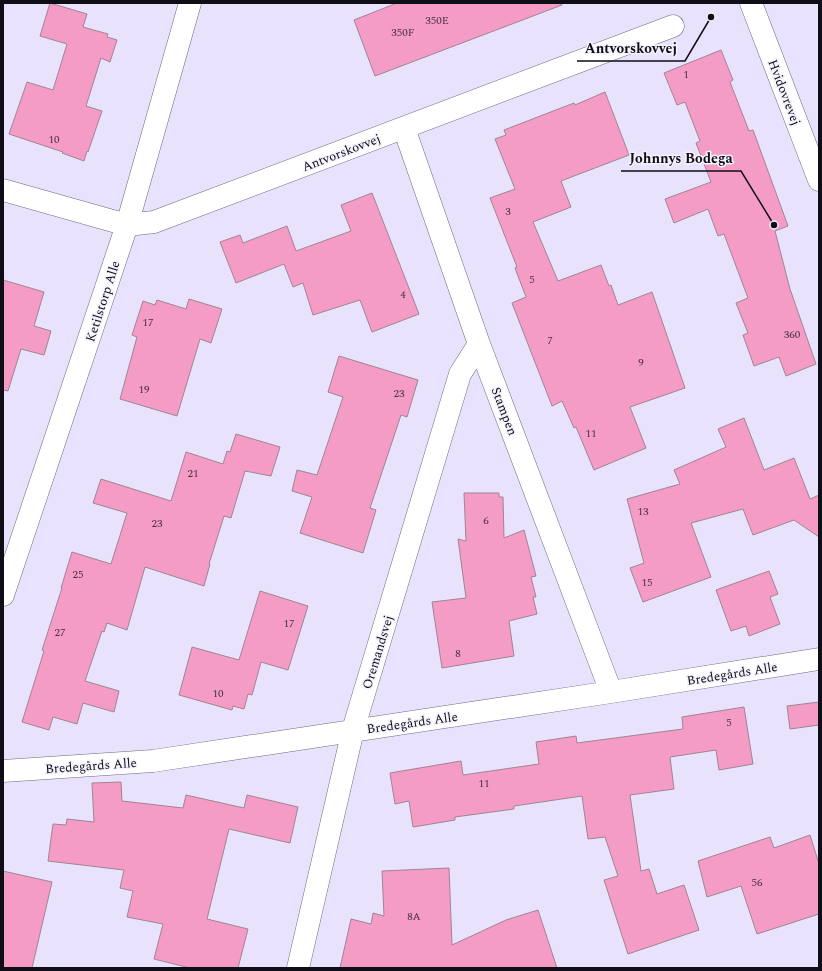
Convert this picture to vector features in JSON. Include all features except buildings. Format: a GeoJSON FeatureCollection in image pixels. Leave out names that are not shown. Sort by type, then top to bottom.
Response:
{"type":"FeatureCollection","features":[{"type":"Feature","properties":{"kind":"street","name":"Ketilstorp Alle"},"geometry":{"type":"LineString","coordinates":[[3,595],[127,225],[190,3]]}},
{"type":"Feature","properties":{"kind":"street","name":"Hvidovrevej"},"geometry":{"type":"LineString","coordinates":[[751,3],[819,180]]}},
{"type":"Feature","properties":{"kind":"street","name":"Antvorskovvej"},"geometry":{"type":"LineString","coordinates":[[3,190],[127,225],[154,222],[673,26]]}},
{"type":"Feature","properties":{"kind":"street","name":"Stampen"},"geometry":{"type":"LineString","coordinates":[[404,128],[479,344],[611,692]]}},
{"type":"Feature","properties":{"kind":"street","name":"Oremandsvej"},"geometry":{"type":"LineString","coordinates":[[298,968],[353,730],[460,374],[479,344]]}},
{"type":"Feature","properties":{"kind":"street","name":"Bredegårds Alle"},"geometry":{"type":"LineString","coordinates":[[3,771],[153,761],[819,659]]}},
{"type":"Feature","properties":{"kind":"place","name":"Antvorskovvej"},"geometry":{"type":"Point","coordinates":[711,17]}},
{"type":"Feature","properties":{"kind":"place","name":"Johnnys Bodega"},"geometry":{"type":"Point","coordinates":[774,225]}}]}
